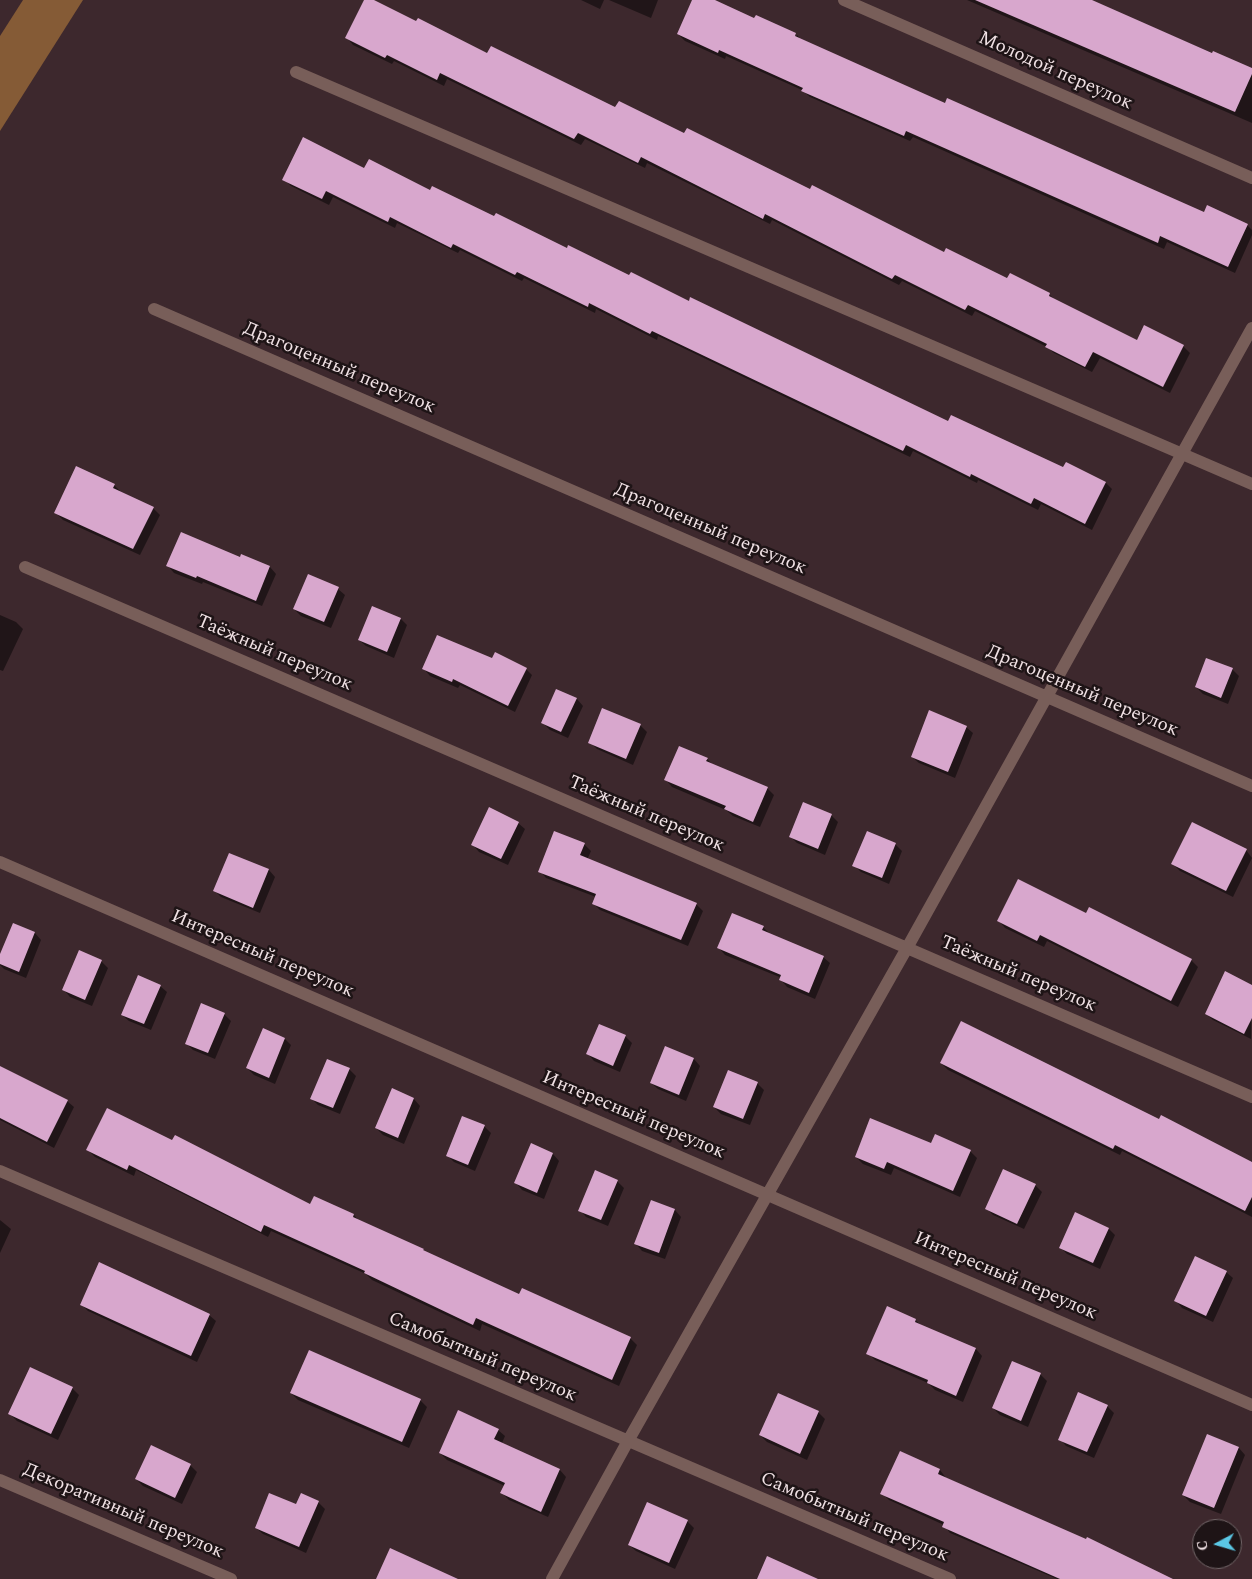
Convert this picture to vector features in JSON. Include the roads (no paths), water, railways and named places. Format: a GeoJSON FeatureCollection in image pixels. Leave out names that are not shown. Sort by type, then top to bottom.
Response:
{"type":"FeatureCollection","features":[{"type":"Feature","properties":{"kind":"street","name":"Молодой переулок"},"geometry":{"type":"LineString","coordinates":[[844,0],[1252,178]]}},
{"type":"Feature","properties":{"kind":"street"},"geometry":{"type":"LineString","coordinates":[[296,72],[1252,484]]}},
{"type":"Feature","properties":{"kind":"street","name":"Драгоценный переулок"},"geometry":{"type":"LineString","coordinates":[[154,309],[1252,786]]}},
{"type":"Feature","properties":{"kind":"street"},"geometry":{"type":"LineString","coordinates":[[552,1579],[766,1194],[907,948],[1252,328]]}},
{"type":"Feature","properties":{"kind":"street","name":"Таёжный переулок"},"geometry":{"type":"LineString","coordinates":[[25,567],[1252,1096]]}},
{"type":"Feature","properties":{"kind":"street","name":"Интересный переулок"},"geometry":{"type":"LineString","coordinates":[[0,862],[1252,1405]]}},
{"type":"Feature","properties":{"kind":"street","name":"Самобытный переулок"},"geometry":{"type":"LineString","coordinates":[[0,1172],[950,1579]]}},
{"type":"Feature","properties":{"kind":"street","name":"Декоративный переулок"},"geometry":{"type":"LineString","coordinates":[[0,1480],[231,1579]]}}]}
